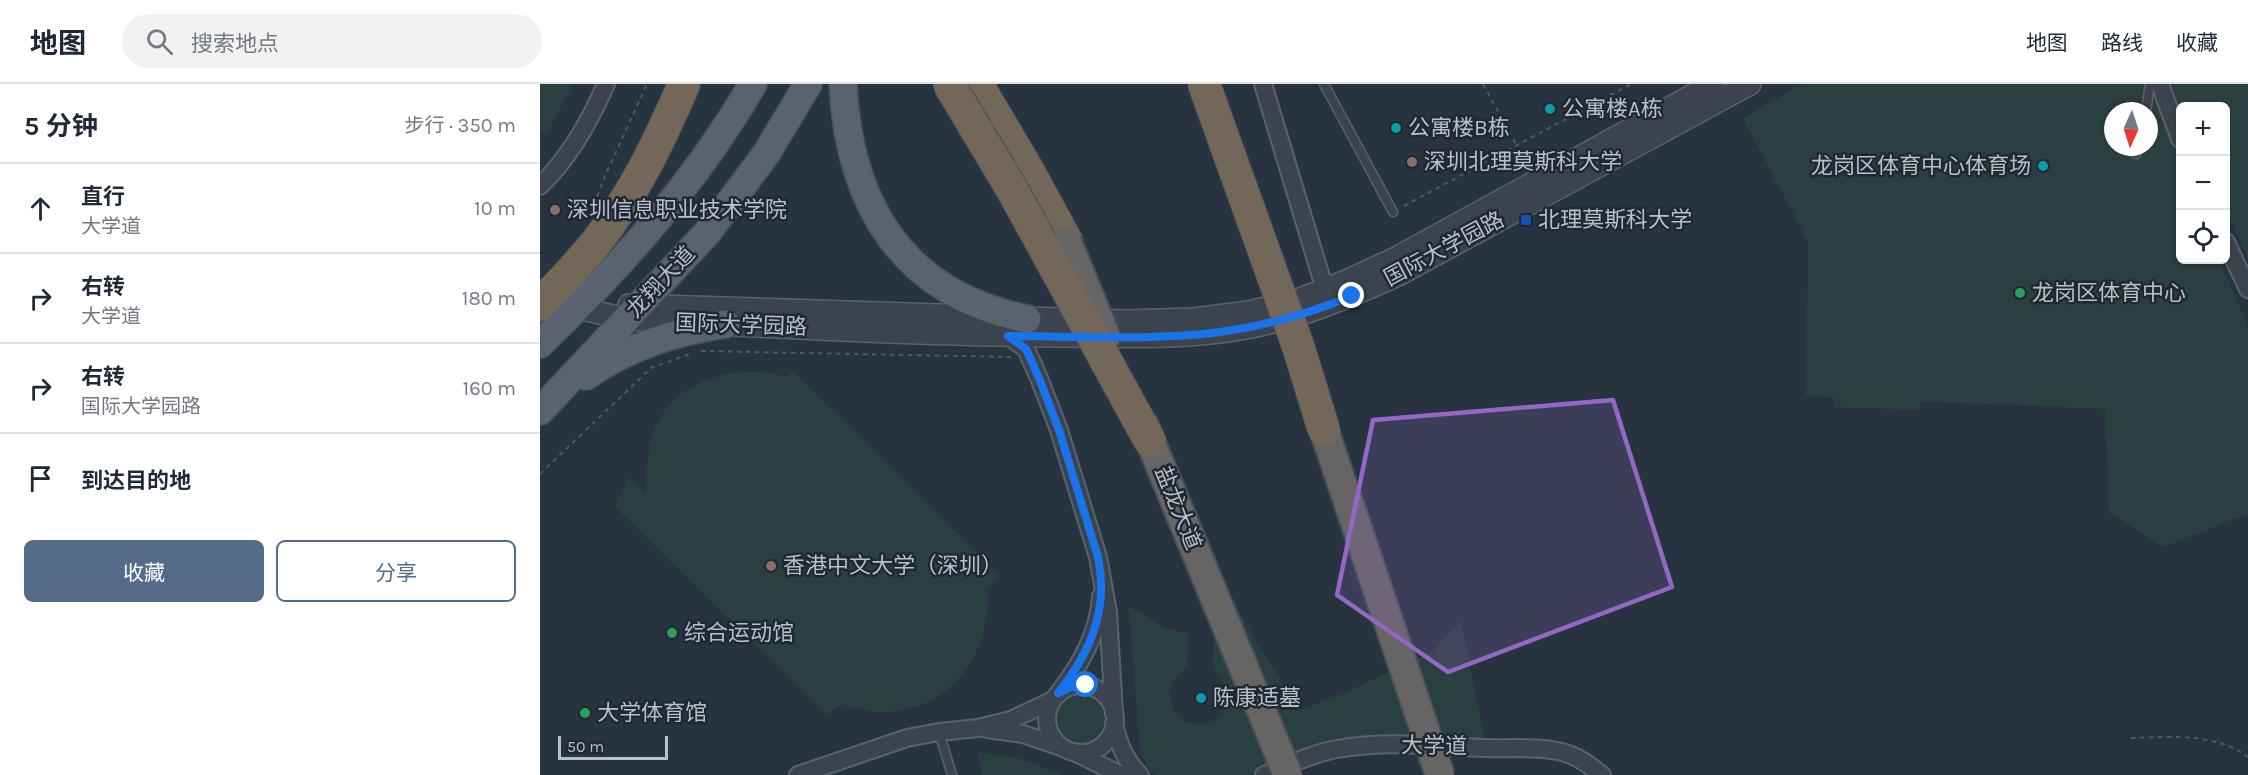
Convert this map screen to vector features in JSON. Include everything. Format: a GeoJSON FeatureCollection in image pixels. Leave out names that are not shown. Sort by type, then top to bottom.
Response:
{"type":"FeatureCollection","features":[{"type":"Feature","properties":{"kind":"highway"},"geometry":{"type":"LineString","coordinates":[[540,305],[594,245],[629,195],[650,159],[684,84]]}},
{"type":"Feature","properties":{"kind":"highway"},"geometry":{"type":"LineString","coordinates":[[949,84],[1018,201],[1150,441]]}},
{"type":"Feature","properties":{"kind":"highway"},"geometry":{"type":"LineString","coordinates":[[977,84],[1029,172],[1066,242]]}},
{"type":"Feature","properties":{"kind":"highway"},"geometry":{"type":"LineString","coordinates":[[1204,84],[1298,346],[1440,775]]}},
{"type":"Feature","properties":{"kind":"highway","name":"盐龙大道"},"geometry":{"type":"LineString","coordinates":[[1066,242],[1288,775]]}},
{"type":"Feature","properties":{"kind":"main road","name":"龙翔大道"},"geometry":{"type":"LineString","coordinates":[[540,344],[578,308],[637,245],[666,210],[719,138],[753,84]]}},
{"type":"Feature","properties":{"kind":"main road","name":"龙翔大道"},"geometry":{"type":"LineString","coordinates":[[545,406],[706,233],[736,197],[772,145],[808,84]]}},
{"type":"Feature","properties":{"kind":"main road"},"geometry":{"type":"LineString","coordinates":[[843,84],[844,111],[857,172],[876,219],[889,237],[923,270],[965,298],[1001,314],[1018,327]]}},
{"type":"Feature","properties":{"kind":"main road"},"geometry":{"type":"LineString","coordinates":[[545,406],[606,362],[634,348],[671,334],[726,324]]}},
{"type":"Feature","properties":{"kind":"street"},"geometry":{"type":"LineString","coordinates":[[540,186],[574,143],[596,107],[606,84]]}},
{"type":"Feature","properties":{"kind":"street"},"geometry":{"type":"LineString","coordinates":[[1263,84],[1327,297]]}},
{"type":"Feature","properties":{"kind":"street","name":"国际大学园路"},"geometry":{"type":"LineString","coordinates":[[633,312],[726,324],[1018,327],[1225,316],[1327,297],[1400,274],[1713,84]]}},
{"type":"Feature","properties":{"kind":"street","name":"国际大学园路"},"geometry":{"type":"LineString","coordinates":[[1693,97],[1750,84]]}},
{"type":"Feature","properties":{"kind":"street"},"geometry":{"type":"LineString","coordinates":[[2160,84],[2176,126]]}},
{"type":"Feature","properties":{"kind":"street"},"geometry":{"type":"LineString","coordinates":[[2230,250],[2248,288]]}},
{"type":"Feature","properties":{"kind":"street","name":"国际大学园路"},"geometry":{"type":"LineString","coordinates":[[578,308],[1018,327]]}},
{"type":"Feature","properties":{"kind":"street"},"geometry":{"type":"LineString","coordinates":[[1018,327],[1059,430],[1101,574],[1108,612],[1114,719],[1111,735],[1095,749],[1085,752],[1068,750],[1055,741],[1049,731],[1047,720],[1054,697],[1083,660],[1092,639],[1100,600],[1101,574]]}},
{"type":"Feature","properties":{"kind":"street"},"geometry":{"type":"LineString","coordinates":[[798,775],[907,738],[978,728],[1011,720],[1076,685],[1096,688],[1111,703],[1120,746],[1127,760],[1140,775]]}},
{"type":"Feature","properties":{"kind":"street"},"geometry":{"type":"LineString","coordinates":[[978,728],[1023,734],[1068,750],[1121,775]]}},
{"type":"Feature","properties":{"kind":"street","name":"大学道"},"geometry":{"type":"LineString","coordinates":[[1264,775],[1336,749],[1390,745],[1536,749],[1563,752],[1583,761],[1602,775]]}},
{"type":"Feature","properties":{"kind":"lane"},"geometry":{"type":"LineString","coordinates":[[1324,84],[1393,212]]}},
{"type":"Feature","properties":{"kind":"lane"},"geometry":{"type":"LineString","coordinates":[[2147,102],[2150,84]]}},
{"type":"Feature","properties":{"kind":"lane"},"geometry":{"type":"LineString","coordinates":[[939,732],[952,775]]}},
{"type":"Feature","properties":{"kind":"path"},"geometry":{"type":"LineString","coordinates":[[594,207],[605,176],[646,84]]}},
{"type":"Feature","properties":{"kind":"path"},"geometry":{"type":"LineString","coordinates":[[1483,84],[1517,146]]}},
{"type":"Feature","properties":{"kind":"path"},"geometry":{"type":"LineString","coordinates":[[1393,212],[1631,84]]}},
{"type":"Feature","properties":{"kind":"path"},"geometry":{"type":"LineString","coordinates":[[540,474],[651,368],[697,351],[1030,357]]}},
{"type":"Feature","properties":{"kind":"path"},"geometry":{"type":"LineString","coordinates":[[2130,738],[2200,738],[2229,747],[2248,757]]}},
{"type":"Feature","properties":{"kind":"highlighted area"},"geometry":{"type":"Polygon","coordinates":[[[1613,400],[1672,587],[1448,672],[1337,595],[1373,420],[1613,400]]]}},
{"type":"Feature","properties":{"kind":"green space"},"geometry":{"type":"Polygon","coordinates":[[[540,84],[573,84],[546,135],[540,132],[540,84]]]}},
{"type":"Feature","properties":{"kind":"green space","name":"龙岗区体育中心"},"geometry":{"type":"Polygon","coordinates":[[[1802,84],[2248,84],[2248,259],[2230,217],[2230,102],[2176,102],[2176,264],[2221,264],[2248,326],[2248,513],[2164,547],[2109,513],[2105,409],[1920,401],[1919,410],[1834,407],[1834,398],[1806,396],[1808,242],[1743,118],[1802,84]]]}},
{"type":"Feature","properties":{"kind":"green space"},"geometry":{"type":"Polygon","coordinates":[[[793,371],[1001,576],[985,592],[988,597],[986,619],[973,659],[947,690],[929,701],[887,712],[869,711],[841,704],[827,715],[615,507],[629,477],[645,493],[651,438],[663,412],[676,398],[692,387],[729,374],[768,373],[787,377],[793,371]]]}},
{"type":"Feature","properties":{"kind":"green space"},"geometry":{"type":"Polygon","coordinates":[[[1230,594],[1256,642],[1301,710],[1432,652],[1461,620],[1485,743],[1335,742],[1249,775],[1155,775],[1140,753],[1129,607],[1166,628],[1188,634],[1187,667],[1173,682],[1170,696],[1178,715],[1189,723],[1201,724],[1213,720],[1223,712],[1227,701],[1225,686],[1213,669],[1214,640],[1230,594]]]}},
{"type":"Feature","properties":{"kind":"green space"},"geometry":{"type":"Polygon","coordinates":[[[1076,693],[1086,693],[1095,697],[1103,705],[1107,719],[1103,733],[1095,741],[1086,745],[1076,745],[1067,741],[1059,733],[1055,724],[1055,714],[1059,705],[1067,697],[1076,693]]]}},
{"type":"Feature","properties":{"kind":"green space"},"geometry":{"type":"Polygon","coordinates":[[[978,752],[1021,759],[1061,775],[982,775],[978,752]]]}},
{"type":"Feature","properties":{"kind":"place","name":"公寓楼A栋"},"geometry":{"type":"Point","coordinates":[1550,109]}},
{"type":"Feature","properties":{"kind":"place","name":"公寓楼B栋"},"geometry":{"type":"Point","coordinates":[1396,128]}},
{"type":"Feature","properties":{"kind":"place","name":"深圳北理莫斯科大学"},"geometry":{"type":"Point","coordinates":[1412,162]}},
{"type":"Feature","properties":{"kind":"place","name":"龙岗区体育中心体育场"},"geometry":{"type":"Point","coordinates":[2043,166]}},
{"type":"Feature","properties":{"kind":"place","name":"深圳信息职业技术学院"},"geometry":{"type":"Point","coordinates":[555,210]}},
{"type":"Feature","properties":{"kind":"place","name":"北理莫斯科大学"},"geometry":{"type":"Point","coordinates":[1526,220]}},
{"type":"Feature","properties":{"kind":"place","name":"龙岗区体育中心"},"geometry":{"type":"Point","coordinates":[2020,293]}},
{"type":"Feature","properties":{"kind":"place","name":"香港中文大学（深圳）"},"geometry":{"type":"Point","coordinates":[771,566]}},
{"type":"Feature","properties":{"kind":"place","name":"综合运动馆"},"geometry":{"type":"Point","coordinates":[672,633]}},
{"type":"Feature","properties":{"kind":"place","name":"陈康适墓"},"geometry":{"type":"Point","coordinates":[1201,698]}},
{"type":"Feature","properties":{"kind":"place","name":"大学体育馆"},"geometry":{"type":"Point","coordinates":[585,713]}},
{"type":"Feature","properties":{"kind":"route"},"geometry":{"type":"LineString","coordinates":[[1086,685],[1076,685],[1058,693],[1083,660],[1092,639],[1100,600],[1101,574],[1098,557],[1059,430],[1039,378],[1026,349],[1008,336],[1153,336],[1218,333],[1275,322],[1352,296]]}}]}
